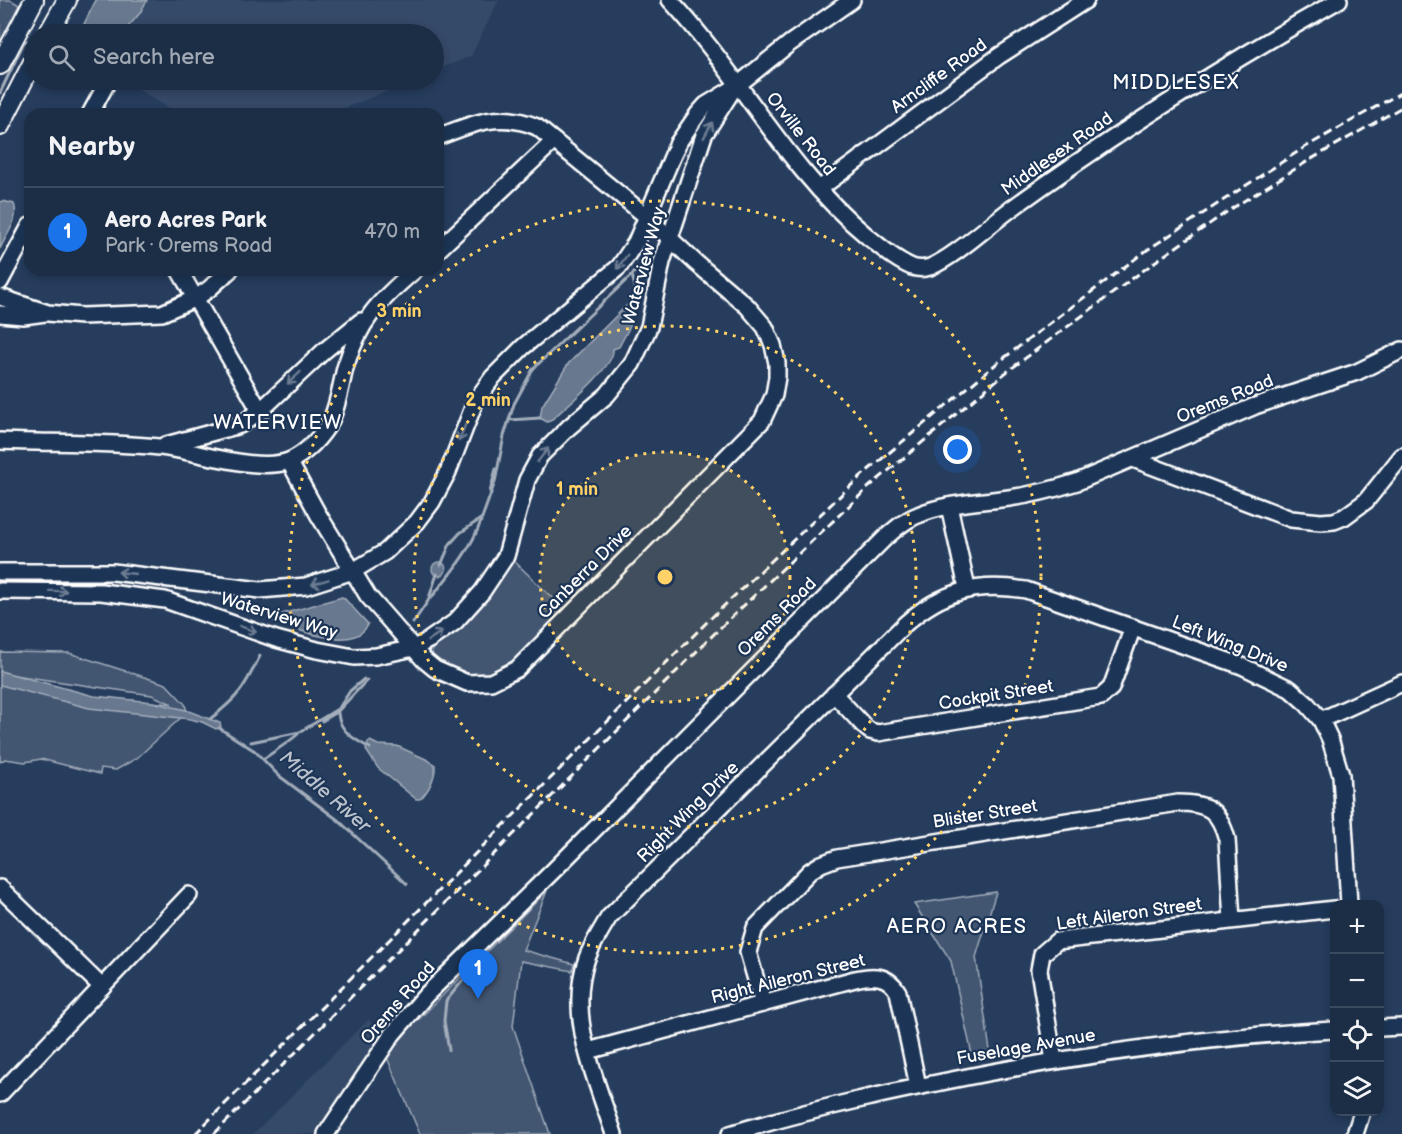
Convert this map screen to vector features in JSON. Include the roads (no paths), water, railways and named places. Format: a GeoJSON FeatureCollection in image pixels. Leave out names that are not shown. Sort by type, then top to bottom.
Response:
{"type":"FeatureCollection","features":[{"type":"Feature","properties":{"kind":"main road"},"geometry":{"type":"LineString","coordinates":[[0,65],[34,0]]}},
{"type":"Feature","properties":{"kind":"main road"},"geometry":{"type":"LineString","coordinates":[[43,24],[55,0]]}},
{"type":"Feature","properties":{"kind":"main road"},"geometry":{"type":"LineString","coordinates":[[54,24],[67,0]]}},
{"type":"Feature","properties":{"kind":"main road"},"geometry":{"type":"LineString","coordinates":[[0,126],[24,79]]}},
{"type":"Feature","properties":{"kind":"street","name":"Orville Road"},"geometry":{"type":"LineString","coordinates":[[670,0],[697,30],[736,86],[839,211],[879,245],[909,265],[922,269]]}},
{"type":"Feature","properties":{"kind":"street","name":"Arncliffe Road"},"geometry":{"type":"LineString","coordinates":[[819,189],[999,56],[1086,0]]}},
{"type":"Feature","properties":{"kind":"street","name":"Middlesex Road"},"geometry":{"type":"LineString","coordinates":[[922,269],[944,259],[1047,183],[1193,86],[1339,0]]}},
{"type":"Feature","properties":{"kind":"street"},"geometry":{"type":"LineString","coordinates":[[736,86],[844,2]]}},
{"type":"Feature","properties":{"kind":"street","name":"Waterview Way"},"geometry":{"type":"LineString","coordinates":[[0,572],[113,572],[260,590],[306,586],[353,572],[385,552],[417,522],[432,502],[448,472],[475,402],[493,377],[523,348],[619,267],[636,242],[674,153],[688,128],[706,105],[736,86]]}},
{"type":"Feature","properties":{"kind":"street","name":"Waterview Way"},"geometry":{"type":"LineString","coordinates":[[0,591],[101,592],[165,600],[276,639],[354,657],[376,656],[414,648],[429,640],[455,622],[482,592],[506,556],[527,480],[540,456],[569,427],[607,395],[632,364],[649,327],[662,262],[704,135],[736,86]]}},
{"type":"Feature","properties":{"kind":"street"},"geometry":{"type":"LineString","coordinates":[[93,108],[103,90]]}},
{"type":"Feature","properties":{"kind":"street","name":"Canberra Drive"},"geometry":{"type":"LineString","coordinates":[[289,461],[368,596],[414,648],[435,669],[467,682],[491,682],[517,669],[762,421],[774,395],[777,363],[773,345],[765,327],[747,306],[646,216],[537,128],[525,122],[490,119],[444,134]]}},
{"type":"Feature","properties":{"kind":"street"},"geometry":{"type":"LineString","coordinates":[[444,244],[554,141]]}},
{"type":"Feature","properties":{"kind":"street"},"geometry":{"type":"LineString","coordinates":[[0,282],[24,237]]}},
{"type":"Feature","properties":{"kind":"street"},"geometry":{"type":"LineString","coordinates":[[183,276],[260,411]]}},
{"type":"Feature","properties":{"kind":"street"},"geometry":{"type":"LineString","coordinates":[[0,297],[48,312],[82,316],[162,313],[196,298],[223,276]]}},
{"type":"Feature","properties":{"kind":"street"},"geometry":{"type":"LineString","coordinates":[[160,447],[240,425],[260,411],[324,351],[371,313],[409,276]]}},
{"type":"Feature","properties":{"kind":"street"},"geometry":{"type":"LineString","coordinates":[[0,314],[23,316],[48,312]]}},
{"type":"Feature","properties":{"kind":"street"},"geometry":{"type":"LineString","coordinates":[[0,441],[160,447],[249,463],[289,461],[310,447],[323,434],[332,418],[345,370],[360,328],[371,313]]}},
{"type":"Feature","properties":{"kind":"street","name":"Orems Road"},"geometry":{"type":"LineString","coordinates":[[326,1134],[392,1035],[426,995],[884,539],[917,515],[949,506],[1053,490],[1133,459],[1255,406],[1357,372],[1402,350]]}},
{"type":"Feature","properties":{"kind":"street"},"geometry":{"type":"LineString","coordinates":[[324,351],[345,370]]}},
{"type":"Feature","properties":{"kind":"street"},"geometry":{"type":"LineString","coordinates":[[220,431],[225,458]]}},
{"type":"Feature","properties":{"kind":"street"},"geometry":{"type":"LineString","coordinates":[[1133,459],[1291,519],[1321,522],[1344,517],[1366,501],[1402,456]]}},
{"type":"Feature","properties":{"kind":"street"},"geometry":{"type":"LineString","coordinates":[[949,506],[967,588]]}},
{"type":"Feature","properties":{"kind":"street"},"geometry":{"type":"LineString","coordinates":[[165,600],[169,579]]}},
{"type":"Feature","properties":{"kind":"street","name":"Left Wing Drive"},"geometry":{"type":"LineString","coordinates":[[967,588],[1001,587],[1026,590],[1264,675],[1290,689],[1321,720],[1330,739],[1341,775],[1349,900]]}},
{"type":"Feature","properties":{"kind":"street","name":"Right Wing Drive"},"geometry":{"type":"LineString","coordinates":[[614,1134],[588,1051],[581,1023],[580,999],[582,975],[592,946],[609,917],[919,612],[967,588]]}},
{"type":"Feature","properties":{"kind":"street","name":"Cockpit Street"},"geometry":{"type":"LineString","coordinates":[[834,694],[870,731],[878,733],[1101,697],[1111,688],[1133,627]]}},
{"type":"Feature","properties":{"kind":"street"},"geometry":{"type":"LineString","coordinates":[[1321,720],[1402,683]]}},
{"type":"Feature","properties":{"kind":"street","name":"Blister Street"},"geometry":{"type":"LineString","coordinates":[[763,1004],[748,952],[755,928],[810,871],[837,858],[1178,803],[1192,803],[1213,811],[1220,819],[1224,829],[1227,839],[1232,920]]}},
{"type":"Feature","properties":{"kind":"street"},"geometry":{"type":"LineString","coordinates":[[0,888],[102,987]]}},
{"type":"Feature","properties":{"kind":"street"},"geometry":{"type":"LineString","coordinates":[[2,1088],[189,895]]}},
{"type":"Feature","properties":{"kind":"street","name":"Left Aileron Street"},"geometry":{"type":"LineString","coordinates":[[1054,1061],[1039,970],[1042,954],[1057,940],[1330,910]]}},
{"type":"Feature","properties":{"kind":"street","name":"Right Aileron Street"},"geometry":{"type":"LineString","coordinates":[[588,1051],[866,976],[884,977],[898,992],[918,1086]]}},
{"type":"Feature","properties":{"kind":"street"},"geometry":{"type":"LineString","coordinates":[[1384,1028],[1402,1028]]}},
{"type":"Feature","properties":{"kind":"street","name":"Fuselage Avenue"},"geometry":{"type":"LineString","coordinates":[[730,1134],[808,1112],[918,1086],[1054,1061],[1205,1040],[1330,1030]]}},
{"type":"Feature","properties":{"kind":"street"},"geometry":{"type":"LineString","coordinates":[[1355,1134],[1361,1116]]}},
{"type":"Feature","properties":{"kind":"waterway"},"geometry":{"type":"LineString","coordinates":[[0,93],[24,42]]}},
{"type":"Feature","properties":{"kind":"waterway"},"geometry":{"type":"LineString","coordinates":[[441,565],[450,544],[460,533],[482,518],[495,482],[504,436],[514,404],[533,369],[636,271]]}},
{"type":"Feature","properties":{"kind":"waterway"},"geometry":{"type":"LineString","coordinates":[[631,305],[635,287],[632,275]]}},
{"type":"Feature","properties":{"kind":"waterway"},"geometry":{"type":"LineString","coordinates":[[509,420],[540,418]]}},
{"type":"Feature","properties":{"kind":"waterway"},"geometry":{"type":"LineString","coordinates":[[490,492],[496,469]]}},
{"type":"Feature","properties":{"kind":"waterway"},"geometry":{"type":"LineString","coordinates":[[431,598],[466,552],[481,521]]}},
{"type":"Feature","properties":{"kind":"waterway"},"geometry":{"type":"LineString","coordinates":[[413,623],[428,601],[437,574]]}},
{"type":"Feature","properties":{"kind":"waterway"},"geometry":{"type":"LineString","coordinates":[[210,719],[240,691],[260,656]]}},
{"type":"Feature","properties":{"kind":"waterway"},"geometry":{"type":"LineString","coordinates":[[251,742],[300,732],[339,708],[350,691],[364,679]]}},
{"type":"Feature","properties":{"kind":"waterway"},"geometry":{"type":"LineString","coordinates":[[322,721],[337,712],[367,680]]}},
{"type":"Feature","properties":{"kind":"waterway"},"geometry":{"type":"LineString","coordinates":[[338,713],[345,730],[370,748]]}},
{"type":"Feature","properties":{"kind":"waterway","name":"Middle River"},"geometry":{"type":"LineString","coordinates":[[219,728],[255,751],[278,775],[338,820],[407,884]]}},
{"type":"Feature","properties":{"kind":"waterway"},"geometry":{"type":"LineString","coordinates":[[263,759],[298,734]]}},
{"type":"Feature","properties":{"kind":"waterway","name":"Middle River"},"geometry":{"type":"LineString","coordinates":[[449,1050],[444,1021],[446,1001],[483,956],[481,954]]}},
{"type":"Feature","properties":{"kind":"railway"},"geometry":{"type":"LineString","coordinates":[[195,1134],[711,618],[860,477],[996,364],[1147,250],[1302,149],[1402,92]]}},
{"type":"Feature","properties":{"kind":"railway"},"geometry":{"type":"LineString","coordinates":[[214,1134],[721,627],[869,487],[1004,374],[1156,261],[1231,209],[1402,107]]}},
{"type":"Feature","properties":{"kind":"place","name":"Aero Acres Park"},"geometry":{"type":"Point","coordinates":[478,999]}},
{"type":"Feature","properties":{"kind":"district","name":"MIDDLESEX"},"geometry":{"type":"Point","coordinates":[1176,83]}},
{"type":"Feature","properties":{"kind":"district","name":"WATERVIEW"},"geometry":{"type":"Point","coordinates":[278,423]}},
{"type":"Feature","properties":{"kind":"district","name":"AERO ACRES"},"geometry":{"type":"Point","coordinates":[957,927]}}]}
